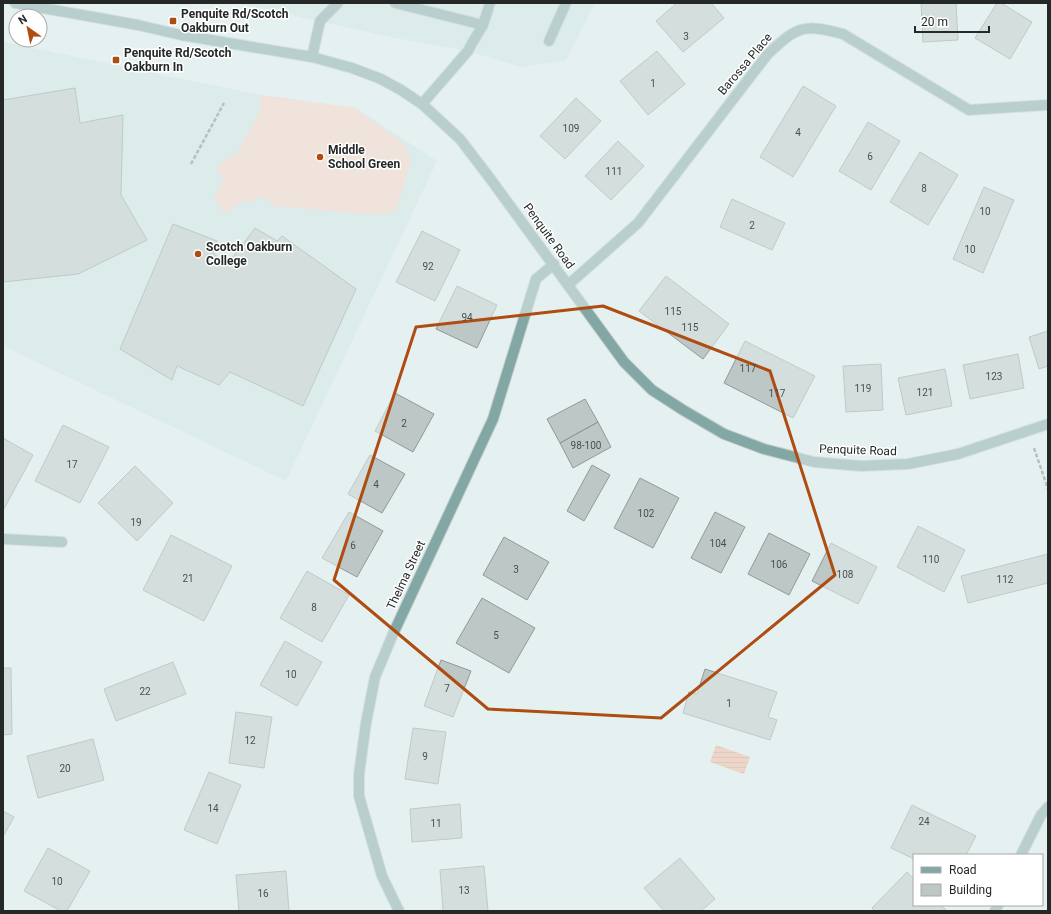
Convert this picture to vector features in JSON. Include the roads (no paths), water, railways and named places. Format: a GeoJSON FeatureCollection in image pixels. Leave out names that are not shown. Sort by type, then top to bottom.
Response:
{"type":"FeatureCollection","features":[{"type":"Feature","properties":{"kind":"street","name":"Penquite Road"},"geometry":{"type":"LineString","coordinates":[[15,3],[138,25],[181,36],[312,57],[352,68],[381,79],[402,90],[422,104],[460,139],[554,264],[624,362],[652,390],[724,434],[764,449],[814,462],[861,466],[908,464],[958,454],[1048,424]]}},
{"type":"Feature","properties":{"kind":"street"},"geometry":{"type":"LineString","coordinates":[[312,57],[320,21],[338,3]]}},
{"type":"Feature","properties":{"kind":"street"},"geometry":{"type":"LineString","coordinates":[[395,3],[483,25]]}},
{"type":"Feature","properties":{"kind":"street"},"geometry":{"type":"LineString","coordinates":[[422,104],[468,52],[483,25],[490,3]]}},
{"type":"Feature","properties":{"kind":"street"},"geometry":{"type":"LineString","coordinates":[[548,41],[566,3]]}},
{"type":"Feature","properties":{"kind":"street","name":"Barossa Place"},"geometry":{"type":"LineString","coordinates":[[568,285],[638,223],[767,55],[785,37],[803,28],[822,28],[843,34],[969,110],[1048,104]]}},
{"type":"Feature","properties":{"kind":"street","name":"Thelma Street"},"geometry":{"type":"LineString","coordinates":[[399,911],[382,876],[359,796],[359,774],[366,723],[375,676],[393,634],[494,419],[536,279],[554,264]]}},
{"type":"Feature","properties":{"kind":"street"},"geometry":{"type":"LineString","coordinates":[[3,540],[62,542]]}},
{"type":"Feature","properties":{"kind":"street"},"geometry":{"type":"LineString","coordinates":[[1022,854],[1041,815],[1048,807]]}},
{"type":"Feature","properties":{"kind":"place","name":"Penquite Rd/Scotch Oakburn Out"},"geometry":{"type":"Point","coordinates":[173,21]}},
{"type":"Feature","properties":{"kind":"place","name":"Penquite Rd/Scotch Oakburn In"},"geometry":{"type":"Point","coordinates":[116,60]}},
{"type":"Feature","properties":{"kind":"place","name":"Middle School Green"},"geometry":{"type":"Point","coordinates":[320,157]}},
{"type":"Feature","properties":{"kind":"place","name":"Scotch Oakburn College"},"geometry":{"type":"Point","coordinates":[198,254]}}]}
